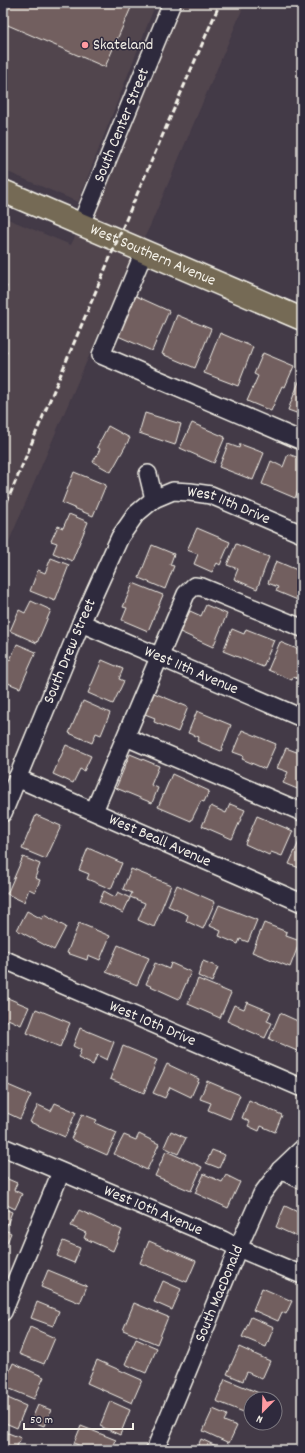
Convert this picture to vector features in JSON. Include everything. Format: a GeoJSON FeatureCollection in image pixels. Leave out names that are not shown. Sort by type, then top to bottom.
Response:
{"type":"FeatureCollection","features":[{"type":"Feature","properties":{"kind":"main road","name":"West Southern Avenue"},"geometry":{"type":"LineString","coordinates":[[3,191],[302,319]]}},
{"type":"Feature","properties":{"kind":"street","name":"South Center Street"},"geometry":{"type":"LineString","coordinates":[[81,224],[172,3]]}},
{"type":"Feature","properties":{"kind":"street"},"geometry":{"type":"LineString","coordinates":[[144,252],[101,355],[302,441]]}},
{"type":"Feature","properties":{"kind":"street"},"geometry":{"type":"LineString","coordinates":[[148,474],[154,499]]}},
{"type":"Feature","properties":{"kind":"street","name":"West 11th Drive"},"geometry":{"type":"LineString","coordinates":[[154,499],[174,491],[211,495],[302,534]]}},
{"type":"Feature","properties":{"kind":"street","name":"South Drew Street"},"geometry":{"type":"LineString","coordinates":[[3,813],[81,623],[120,537],[136,514],[154,499]]}},
{"type":"Feature","properties":{"kind":"street"},"geometry":{"type":"LineString","coordinates":[[94,811],[186,594],[194,586],[202,587],[302,628]]}},
{"type":"Feature","properties":{"kind":"street","name":"West 11th Avenue"},"geometry":{"type":"LineString","coordinates":[[81,623],[302,718]]}},
{"type":"Feature","properties":{"kind":"street"},"geometry":{"type":"LineString","coordinates":[[126,737],[302,812]]}},
{"type":"Feature","properties":{"kind":"street","name":"West Beall Avenue"},"geometry":{"type":"LineString","coordinates":[[18,778],[302,903]]}},
{"type":"Feature","properties":{"kind":"street","name":"West 10th Drive"},"geometry":{"type":"LineString","coordinates":[[3,959],[302,1088]]}},
{"type":"Feature","properties":{"kind":"street","name":"West 10th Avenue"},"geometry":{"type":"LineString","coordinates":[[3,1147],[302,1274]]}},
{"type":"Feature","properties":{"kind":"street","name":"South MacDonald"},"geometry":{"type":"LineString","coordinates":[[155,1450],[238,1248],[262,1194],[280,1170],[302,1149]]}},
{"type":"Feature","properties":{"kind":"street"},"geometry":{"type":"LineString","coordinates":[[280,1170],[302,1180]]}},
{"type":"Feature","properties":{"kind":"street"},"geometry":{"type":"LineString","coordinates":[[3,1312],[61,1172]]}},
{"type":"Feature","properties":{"kind":"shaded area"},"geometry":{"type":"Polygon","coordinates":[[[3,3],[156,3],[78,202],[3,170],[3,3]]]}},
{"type":"Feature","properties":{"kind":"shaded area"},"geometry":{"type":"Polygon","coordinates":[[[173,3],[245,3],[150,226],[126,274],[81,374],[3,555],[3,217],[71,245],[173,3]]]}},
{"type":"Feature","properties":{"kind":"building","name":"Skateland"},"geometry":{"type":"Polygon","coordinates":[[[3,3],[133,3],[105,67],[3,23],[3,3]]]}},
{"type":"Feature","properties":{"kind":"building"},"geometry":{"type":"Polygon","coordinates":[[[3,285],[7,286],[3,295],[3,285]]]}},
{"type":"Feature","properties":{"kind":"building"},"geometry":{"type":"Polygon","coordinates":[[[136,296],[169,311],[152,351],[118,336],[136,296]]]}},
{"type":"Feature","properties":{"kind":"building"},"geometry":{"type":"Polygon","coordinates":[[[177,315],[211,329],[195,368],[162,354],[177,315]]]}},
{"type":"Feature","properties":{"kind":"building"},"geometry":{"type":"Polygon","coordinates":[[[220,333],[253,347],[238,386],[204,373],[220,333]]]}},
{"type":"Feature","properties":{"kind":"building"},"geometry":{"type":"Polygon","coordinates":[[[3,350],[7,351],[3,362],[3,350]]]}},
{"type":"Feature","properties":{"kind":"building"},"geometry":{"type":"Polygon","coordinates":[[[263,353],[294,366],[285,387],[282,386],[271,411],[247,401],[258,376],[254,374],[263,353]]]}},
{"type":"Feature","properties":{"kind":"building"},"geometry":{"type":"Polygon","coordinates":[[[302,374],[302,415],[288,410],[302,374]]]}},
{"type":"Feature","properties":{"kind":"building"},"geometry":{"type":"Polygon","coordinates":[[[145,413],[181,424],[175,445],[139,433],[145,413]]]}},
{"type":"Feature","properties":{"kind":"building"},"geometry":{"type":"Polygon","coordinates":[[[192,423],[225,437],[214,463],[180,448],[192,423]]]}},
{"type":"Feature","properties":{"kind":"building"},"geometry":{"type":"Polygon","coordinates":[[[108,426],[130,438],[111,472],[93,462],[100,449],[97,447],[108,426]]]}},
{"type":"Feature","properties":{"kind":"building"},"geometry":{"type":"Polygon","coordinates":[[[228,444],[239,448],[240,444],[264,453],[253,480],[219,467],[228,444]]]}},
{"type":"Feature","properties":{"kind":"building"},"geometry":{"type":"Polygon","coordinates":[[[288,454],[302,459],[302,481],[295,498],[262,484],[271,461],[283,467],[288,454]]]}},
{"type":"Feature","properties":{"kind":"building"},"geometry":{"type":"Polygon","coordinates":[[[74,472],[106,485],[93,516],[62,503],[74,472]]]}},
{"type":"Feature","properties":{"kind":"building"},"geometry":{"type":"Polygon","coordinates":[[[69,514],[88,522],[72,561],[53,553],[57,543],[51,541],[58,526],[63,528],[69,514]]]}},
{"type":"Feature","properties":{"kind":"building"},"geometry":{"type":"Polygon","coordinates":[[[197,528],[230,542],[220,565],[217,563],[212,572],[194,564],[198,554],[187,550],[197,528]]]}},
{"type":"Feature","properties":{"kind":"building"},"geometry":{"type":"Polygon","coordinates":[[[236,544],[269,557],[257,589],[234,579],[238,569],[227,565],[236,544]]]}},
{"type":"Feature","properties":{"kind":"building"},"geometry":{"type":"Polygon","coordinates":[[[152,545],[174,554],[170,565],[174,566],[165,589],[139,578],[152,545]]]}},
{"type":"Feature","properties":{"kind":"building"},"geometry":{"type":"Polygon","coordinates":[[[51,558],[69,565],[55,601],[30,591],[38,570],[45,573],[51,558]]]}},
{"type":"Feature","properties":{"kind":"building"},"geometry":{"type":"Polygon","coordinates":[[[276,561],[302,572],[302,596],[300,601],[276,591],[278,587],[268,583],[276,561]]]}},
{"type":"Feature","properties":{"kind":"building"},"geometry":{"type":"Polygon","coordinates":[[[133,583],[163,595],[148,631],[122,620],[127,608],[123,607],[133,583]]]}},
{"type":"Feature","properties":{"kind":"building"},"geometry":{"type":"Polygon","coordinates":[[[31,601],[51,610],[37,643],[10,631],[19,610],[25,613],[31,601]]]}},
{"type":"Feature","properties":{"kind":"building"},"geometry":{"type":"Polygon","coordinates":[[[206,605],[227,614],[213,647],[180,632],[190,611],[201,616],[206,605]]]}},
{"type":"Feature","properties":{"kind":"building"},"geometry":{"type":"Polygon","coordinates":[[[232,629],[244,634],[246,629],[274,640],[263,667],[223,651],[232,629]]]}},
{"type":"Feature","properties":{"kind":"building"},"geometry":{"type":"Polygon","coordinates":[[[3,636],[9,639],[3,653],[3,636]]]}},
{"type":"Feature","properties":{"kind":"building"},"geometry":{"type":"Polygon","coordinates":[[[280,642],[302,651],[302,680],[293,677],[292,680],[268,670],[280,642]]]}},
{"type":"Feature","properties":{"kind":"building"},"geometry":{"type":"Polygon","coordinates":[[[17,644],[36,652],[20,688],[3,681],[4,657],[10,660],[17,644]]]}},
{"type":"Feature","properties":{"kind":"building"},"geometry":{"type":"Polygon","coordinates":[[[102,660],[123,669],[119,679],[124,681],[113,704],[88,693],[102,660]]]}},
{"type":"Feature","properties":{"kind":"building"},"geometry":{"type":"Polygon","coordinates":[[[154,693],[188,707],[178,732],[154,722],[155,718],[145,714],[154,693]]]}},
{"type":"Feature","properties":{"kind":"building"},"geometry":{"type":"Polygon","coordinates":[[[83,701],[110,713],[101,735],[96,733],[92,743],[69,733],[83,701]]]}},
{"type":"Feature","properties":{"kind":"building"},"geometry":{"type":"Polygon","coordinates":[[[197,711],[231,725],[221,751],[197,741],[199,737],[188,733],[197,711]]]}},
{"type":"Feature","properties":{"kind":"building"},"geometry":{"type":"Polygon","coordinates":[[[242,730],[276,744],[265,769],[242,759],[244,756],[233,752],[242,730]]]}},
{"type":"Feature","properties":{"kind":"building"},"geometry":{"type":"Polygon","coordinates":[[[66,745],[91,756],[84,771],[80,769],[73,783],[53,774],[66,745]]]}},
{"type":"Feature","properties":{"kind":"building"},"geometry":{"type":"Polygon","coordinates":[[[286,748],[302,754],[302,791],[283,783],[288,772],[277,768],[286,748]]]}},
{"type":"Feature","properties":{"kind":"building"},"geometry":{"type":"Polygon","coordinates":[[[130,754],[159,766],[151,785],[158,788],[152,803],[116,788],[130,754]]]}},
{"type":"Feature","properties":{"kind":"building"},"geometry":{"type":"Polygon","coordinates":[[[172,774],[209,791],[204,802],[201,801],[191,821],[158,807],[172,774]]]}},
{"type":"Feature","properties":{"kind":"building"},"geometry":{"type":"Polygon","coordinates":[[[230,804],[245,810],[232,839],[202,826],[211,806],[226,813],[230,804]]]}},
{"type":"Feature","properties":{"kind":"building"},"geometry":{"type":"Polygon","coordinates":[[[36,815],[61,826],[46,859],[22,849],[36,815]]]}},
{"type":"Feature","properties":{"kind":"building"},"geometry":{"type":"Polygon","coordinates":[[[257,816],[293,831],[282,856],[271,852],[269,855],[245,844],[257,816]]]}},
{"type":"Feature","properties":{"kind":"building"},"geometry":{"type":"Polygon","coordinates":[[[302,835],[302,869],[289,864],[302,835]]]}},
{"type":"Feature","properties":{"kind":"building"},"geometry":{"type":"Polygon","coordinates":[[[88,848],[122,863],[111,889],[87,879],[89,874],[79,870],[88,848]]]}},
{"type":"Feature","properties":{"kind":"building"},"geometry":{"type":"Polygon","coordinates":[[[23,857],[40,864],[35,878],[40,880],[35,892],[29,889],[24,902],[7,894],[23,857]]]}},
{"type":"Feature","properties":{"kind":"building"},"geometry":{"type":"Polygon","coordinates":[[[131,869],[171,885],[154,927],[138,920],[145,903],[130,897],[132,893],[123,889],[131,869]]]}},
{"type":"Feature","properties":{"kind":"building"},"geometry":{"type":"Polygon","coordinates":[[[177,885],[215,902],[203,929],[186,921],[188,915],[168,906],[177,885]]]}},
{"type":"Feature","properties":{"kind":"building"},"geometry":{"type":"Polygon","coordinates":[[[104,891],[115,897],[118,892],[130,898],[123,913],[99,902],[104,891]]]}},
{"type":"Feature","properties":{"kind":"building"},"geometry":{"type":"Polygon","coordinates":[[[219,905],[257,920],[248,942],[240,939],[238,944],[219,936],[221,931],[210,926],[219,905]]]}},
{"type":"Feature","properties":{"kind":"building"},"geometry":{"type":"Polygon","coordinates":[[[27,911],[42,919],[44,915],[66,927],[54,950],[17,930],[27,911]]]}},
{"type":"Feature","properties":{"kind":"building"},"geometry":{"type":"Polygon","coordinates":[[[79,923],[110,936],[100,960],[88,955],[87,960],[67,953],[79,923]]]}},
{"type":"Feature","properties":{"kind":"building"},"geometry":{"type":"Polygon","coordinates":[[[264,923],[287,932],[286,936],[300,941],[290,967],[252,952],[264,923]]]}},
{"type":"Feature","properties":{"kind":"building"},"geometry":{"type":"Polygon","coordinates":[[[118,945],[149,958],[137,985],[106,972],[118,945]]]}},
{"type":"Feature","properties":{"kind":"building"},"geometry":{"type":"Polygon","coordinates":[[[203,961],[218,967],[212,982],[198,976],[203,961]]]}},
{"type":"Feature","properties":{"kind":"building"},"geometry":{"type":"Polygon","coordinates":[[[155,963],[169,969],[171,963],[191,972],[179,999],[146,984],[155,963]]]}},
{"type":"Feature","properties":{"kind":"building"},"geometry":{"type":"Polygon","coordinates":[[[198,979],[231,993],[220,1018],[188,1004],[198,979]]]}},
{"type":"Feature","properties":{"kind":"building"},"geometry":{"type":"Polygon","coordinates":[[[3,996],[29,1007],[21,1025],[8,1019],[6,1023],[3,1022],[3,996]]]}},
{"type":"Feature","properties":{"kind":"building"},"geometry":{"type":"Polygon","coordinates":[[[247,1002],[271,1012],[267,1021],[272,1023],[265,1038],[227,1021],[234,1005],[244,1009],[247,1002]]]}},
{"type":"Feature","properties":{"kind":"building"},"geometry":{"type":"Polygon","coordinates":[[[36,1009],[70,1023],[60,1047],[27,1033],[36,1009]]]}},
{"type":"Feature","properties":{"kind":"building"},"geometry":{"type":"Polygon","coordinates":[[[280,1013],[302,1023],[302,1053],[269,1039],[280,1013]]]}},
{"type":"Feature","properties":{"kind":"building"},"geometry":{"type":"Polygon","coordinates":[[[80,1028],[114,1042],[107,1060],[97,1055],[93,1065],[78,1058],[81,1050],[73,1046],[80,1028]]]}},
{"type":"Feature","properties":{"kind":"building"},"geometry":{"type":"Polygon","coordinates":[[[123,1046],[157,1060],[144,1093],[110,1079],[123,1046]]]}},
{"type":"Feature","properties":{"kind":"building"},"geometry":{"type":"Polygon","coordinates":[[[167,1064],[199,1079],[191,1097],[170,1087],[165,1098],[153,1093],[167,1064]]]}},
{"type":"Feature","properties":{"kind":"building"},"geometry":{"type":"Polygon","coordinates":[[[207,1081],[240,1095],[230,1119],[208,1110],[211,1103],[200,1099],[207,1081]]]}},
{"type":"Feature","properties":{"kind":"building"},"geometry":{"type":"Polygon","coordinates":[[[8,1085],[31,1095],[20,1119],[3,1111],[3,1091],[5,1092],[8,1085]]]}},
{"type":"Feature","properties":{"kind":"building"},"geometry":{"type":"Polygon","coordinates":[[[249,1100],[282,1115],[275,1132],[261,1126],[259,1131],[248,1126],[250,1122],[242,1118],[249,1100]]]}},
{"type":"Feature","properties":{"kind":"building"},"geometry":{"type":"Polygon","coordinates":[[[55,1103],[76,1112],[65,1137],[30,1122],[38,1105],[51,1111],[55,1103]]]}},
{"type":"Feature","properties":{"kind":"building"},"geometry":{"type":"Polygon","coordinates":[[[82,1114],[97,1120],[95,1123],[117,1133],[107,1155],[71,1139],[82,1114]]]}},
{"type":"Feature","properties":{"kind":"building"},"geometry":{"type":"Polygon","coordinates":[[[171,1131],[186,1138],[178,1154],[164,1147],[171,1131]]]}},
{"type":"Feature","properties":{"kind":"building"},"geometry":{"type":"Polygon","coordinates":[[[139,1134],[159,1144],[147,1170],[114,1154],[124,1135],[136,1140],[139,1134]]]}},
{"type":"Feature","properties":{"kind":"building"},"geometry":{"type":"Polygon","coordinates":[[[212,1150],[225,1155],[219,1168],[206,1163],[212,1150]]]}},
{"type":"Feature","properties":{"kind":"building"},"geometry":{"type":"Polygon","coordinates":[[[166,1151],[202,1167],[191,1191],[155,1176],[166,1151]]]}},
{"type":"Feature","properties":{"kind":"building"},"geometry":{"type":"Polygon","coordinates":[[[204,1174],[222,1182],[226,1175],[240,1182],[228,1208],[195,1193],[204,1174]]]}},
{"type":"Feature","properties":{"kind":"building"},"geometry":{"type":"Polygon","coordinates":[[[3,1177],[17,1183],[14,1190],[22,1194],[15,1209],[3,1203],[3,1177]]]}},
{"type":"Feature","properties":{"kind":"building"},"geometry":{"type":"Polygon","coordinates":[[[285,1206],[302,1214],[302,1239],[276,1227],[285,1206]]]}},
{"type":"Feature","properties":{"kind":"building"},"geometry":{"type":"Polygon","coordinates":[[[3,1208],[12,1212],[5,1230],[11,1233],[7,1243],[3,1241],[3,1208]]]}},
{"type":"Feature","properties":{"kind":"building"},"geometry":{"type":"Polygon","coordinates":[[[79,1210],[122,1230],[113,1251],[84,1238],[86,1233],[71,1226],[79,1210]]]}},
{"type":"Feature","properties":{"kind":"building"},"geometry":{"type":"Polygon","coordinates":[[[63,1241],[80,1248],[74,1263],[57,1256],[63,1241]]]}},
{"type":"Feature","properties":{"kind":"building"},"geometry":{"type":"Polygon","coordinates":[[[149,1241],[196,1261],[187,1282],[140,1263],[149,1241]]]}},
{"type":"Feature","properties":{"kind":"building"},"geometry":{"type":"Polygon","coordinates":[[[48,1270],[87,1286],[80,1303],[41,1287],[48,1270]]]}},
{"type":"Feature","properties":{"kind":"building"},"geometry":{"type":"Polygon","coordinates":[[[163,1281],[181,1289],[172,1310],[154,1302],[163,1281]]]}},
{"type":"Feature","properties":{"kind":"building"},"geometry":{"type":"Polygon","coordinates":[[[262,1288],[292,1301],[286,1314],[282,1312],[278,1321],[253,1310],[262,1288]]]}},
{"type":"Feature","properties":{"kind":"building"},"geometry":{"type":"Polygon","coordinates":[[[37,1302],[59,1311],[53,1326],[31,1318],[37,1302]]]}},
{"type":"Feature","properties":{"kind":"building"},"geometry":{"type":"Polygon","coordinates":[[[134,1303],[168,1317],[157,1344],[123,1330],[134,1303]]]}},
{"type":"Feature","properties":{"kind":"building"},"geometry":{"type":"Polygon","coordinates":[[[251,1317],[274,1327],[266,1347],[242,1337],[251,1317]]]}},
{"type":"Feature","properties":{"kind":"building"},"geometry":{"type":"Polygon","coordinates":[[[30,1327],[55,1338],[44,1364],[19,1354],[30,1327]]]}},
{"type":"Feature","properties":{"kind":"building"},"geometry":{"type":"Polygon","coordinates":[[[136,1339],[157,1348],[146,1373],[125,1364],[136,1339]]]}},
{"type":"Feature","properties":{"kind":"building"},"geometry":{"type":"Polygon","coordinates":[[[239,1347],[270,1361],[262,1379],[247,1372],[243,1381],[227,1374],[239,1347]]]}},
{"type":"Feature","properties":{"kind":"building"},"geometry":{"type":"Polygon","coordinates":[[[97,1360],[142,1380],[132,1403],[87,1383],[97,1360]]]}},
{"type":"Feature","properties":{"kind":"building"},"geometry":{"type":"Polygon","coordinates":[[[13,1363],[44,1377],[34,1399],[3,1386],[13,1363]]]}},
{"type":"Feature","properties":{"kind":"building"},"geometry":{"type":"Polygon","coordinates":[[[225,1379],[254,1391],[243,1391],[243,1412],[216,1401],[225,1379]]]}},
{"type":"Feature","properties":{"kind":"building"},"geometry":{"type":"Polygon","coordinates":[[[3,1396],[26,1406],[17,1428],[3,1422],[3,1396]]]}},
{"type":"Feature","properties":{"kind":"building"},"geometry":{"type":"Polygon","coordinates":[[[110,1401],[130,1410],[120,1435],[100,1426],[110,1401]]]}},
{"type":"Feature","properties":{"kind":"building"},"geometry":{"type":"Polygon","coordinates":[[[38,1405],[51,1410],[44,1426],[31,1421],[38,1405]]]}},
{"type":"Feature","properties":{"kind":"building"},"geometry":{"type":"Polygon","coordinates":[[[213,1409],[227,1415],[224,1421],[237,1426],[229,1443],[203,1431],[213,1409]]]}},
{"type":"Feature","properties":{"kind":"building"},"geometry":{"type":"Polygon","coordinates":[[[81,1426],[116,1440],[112,1450],[80,1450],[82,1447],[74,1443],[81,1426]]]}},
{"type":"Feature","properties":{"kind":"building"},"geometry":{"type":"Polygon","coordinates":[[[3,1431],[21,1438],[15,1450],[3,1450],[3,1431]]]}},
{"type":"Feature","properties":{"kind":"building"},"geometry":{"type":"Polygon","coordinates":[[[201,1439],[225,1450],[196,1450],[201,1439]]]}},
{"type":"Feature","properties":{"kind":"railway"},"geometry":{"type":"LineString","coordinates":[[3,511],[128,215],[220,3]]}},
{"type":"Feature","properties":{"kind":"place","name":"Skateland"},"geometry":{"type":"Point","coordinates":[85,45]}}]}
